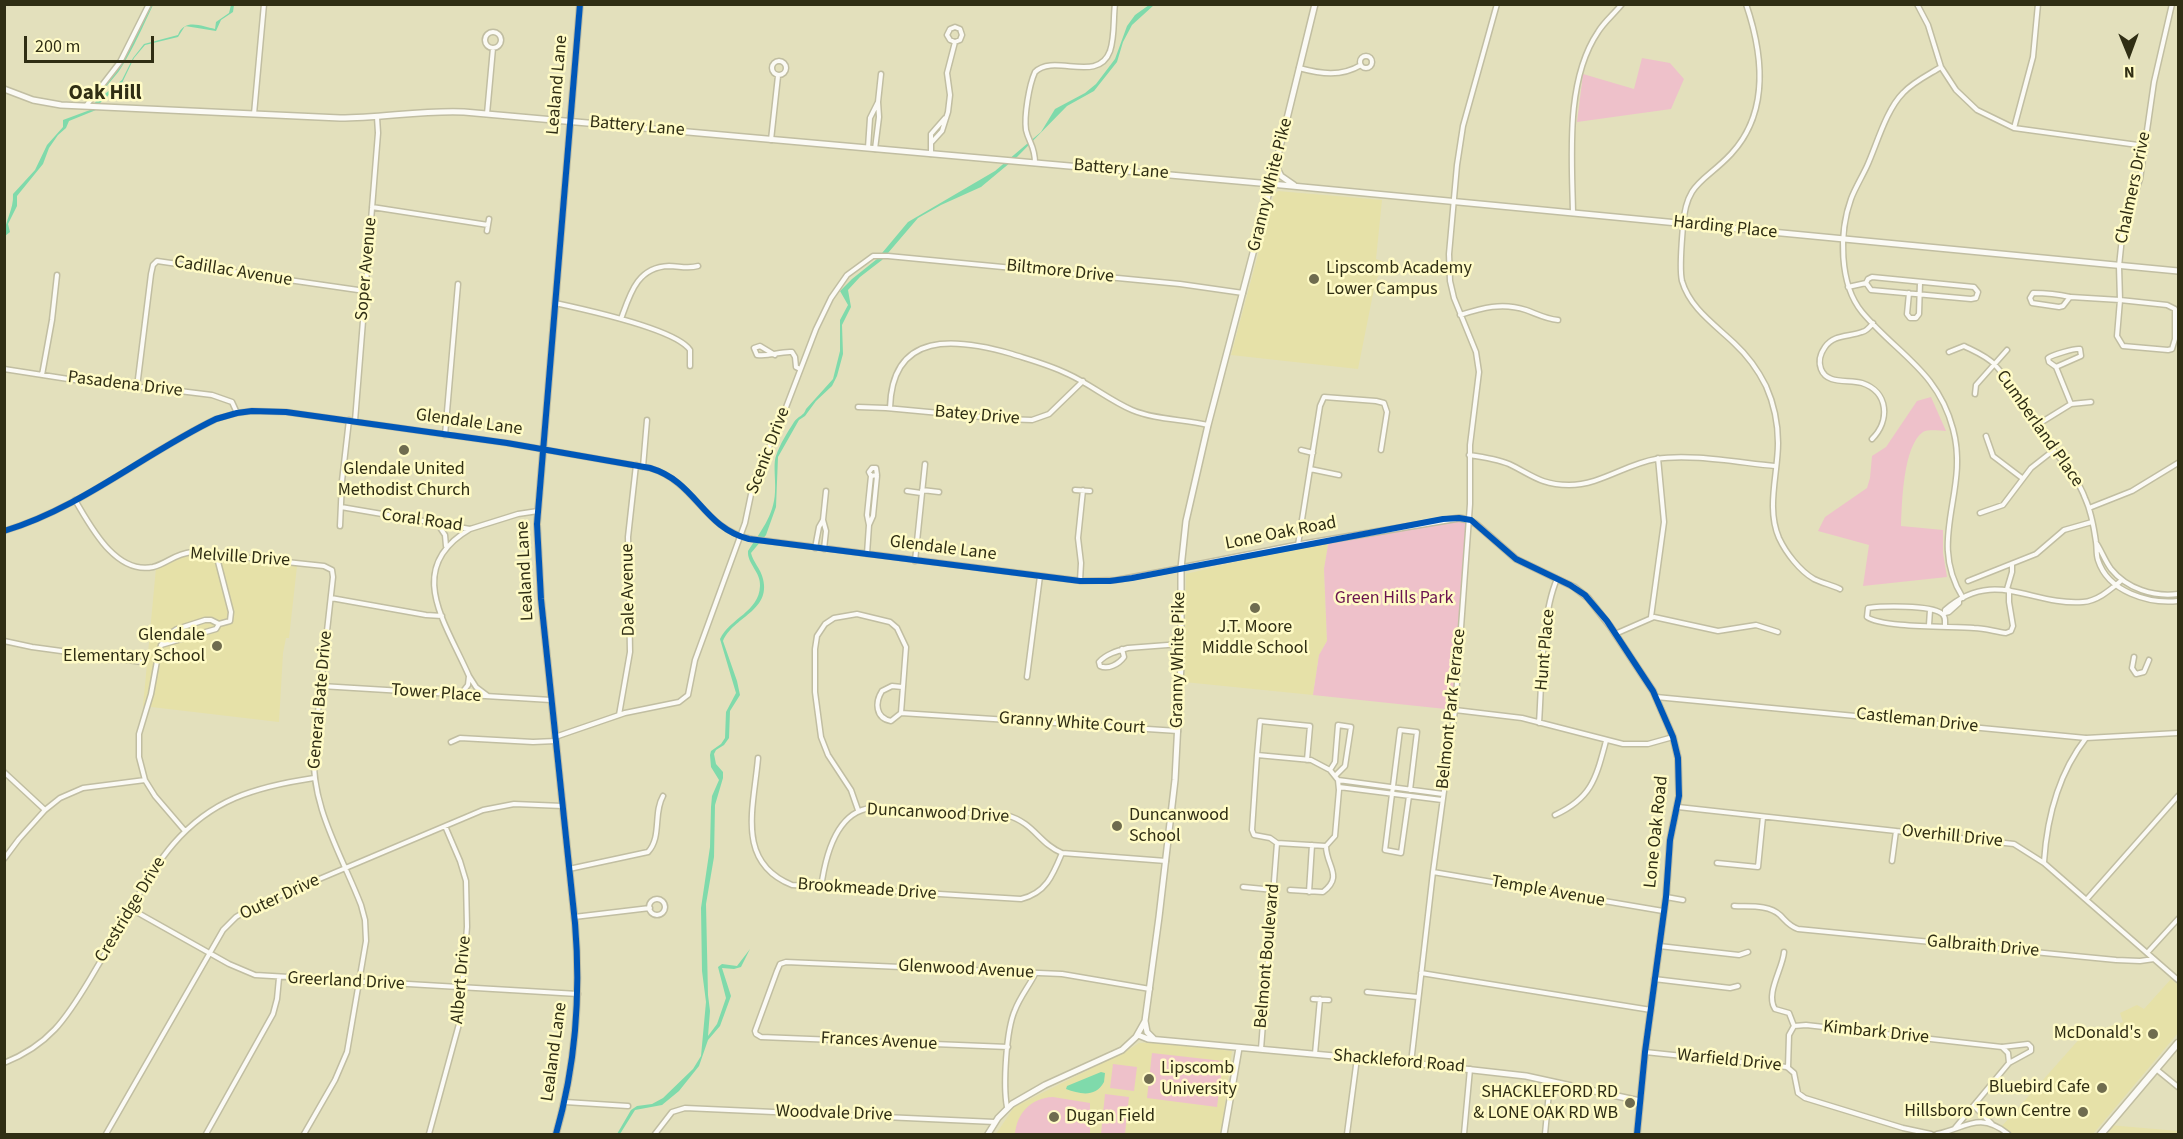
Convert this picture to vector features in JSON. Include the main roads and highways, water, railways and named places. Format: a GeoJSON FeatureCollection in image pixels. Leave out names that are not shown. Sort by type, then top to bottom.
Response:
{"type":"FeatureCollection","features":[{"type":"Feature","properties":{"kind":"main road","name":"Lealand Lane"},"geometry":{"type":"LineString","coordinates":[[556,1134],[565,1102],[575,1042],[578,994],[574,917],[538,571],[538,511],[580,4]]}},
{"type":"Feature","properties":{"kind":"main road","name":"Granny White Pike"},"geometry":{"type":"LineString","coordinates":[[988,1134],[1007,1107],[1045,1085],[1117,1053],[1138,1035],[1145,1021],[1166,861],[1178,731],[1182,644],[1181,568],[1186,521],[1208,425],[1276,166],[1315,4]]}},
{"type":"Feature","properties":{"kind":"main road","name":"Battery Lane"},"geometry":{"type":"LineString","coordinates":[[4,89],[42,102],[85,106],[340,118],[435,111],[487,114],[1271,184]]}},
{"type":"Feature","properties":{"kind":"main road"},"geometry":{"type":"LineString","coordinates":[[1276,166],[1281,177],[1298,187]]}},
{"type":"Feature","properties":{"kind":"main road","name":"Harding Place"},"geometry":{"type":"LineString","coordinates":[[1271,184],[2178,271]]}},
{"type":"Feature","properties":{"kind":"main road","name":"Lone Oak Road"},"geometry":{"type":"LineString","coordinates":[[1181,568],[1298,545],[1458,518],[1469,520],[1516,559],[1574,586],[1586,595],[1615,634],[1656,697],[1673,737],[1679,773],[1678,807],[1670,840],[1666,897],[1645,1052],[1637,1134]]}},
{"type":"Feature","properties":{"kind":"main road"},"geometry":{"type":"LineString","coordinates":[[1145,1021],[1148,1032],[1155,1040]]}},
{"type":"Feature","properties":{"kind":"main road","name":"Shackleford Road"},"geometry":{"type":"LineString","coordinates":[[1138,1035],[1155,1040],[1470,1069],[1551,1081],[1640,1101]]}},
{"type":"Feature","properties":{"kind":"main road"},"geometry":{"type":"LineString","coordinates":[[2101,1134],[2178,1043]]}},
{"type":"Feature","properties":{"kind":"main road","name":"Belmont Boulevard"},"geometry":{"type":"LineString","coordinates":[[1224,1134],[1239,1048]]}},
{"type":"Feature","properties":{"kind":"place","name":"Lipscomb Academy Lower Campus"},"geometry":{"type":"Point","coordinates":[1314,279]}},
{"type":"Feature","properties":{"kind":"place","name":"Glendale United Methodist Church"},"geometry":{"type":"Point","coordinates":[404,450]}},
{"type":"Feature","properties":{"kind":"place","name":"J.T. Moore Middle School"},"geometry":{"type":"Point","coordinates":[1255,608]}},
{"type":"Feature","properties":{"kind":"place","name":"Glendale Elementary School"},"geometry":{"type":"Point","coordinates":[217,646]}},
{"type":"Feature","properties":{"kind":"place","name":"Duncanwood School"},"geometry":{"type":"Point","coordinates":[1117,826]}},
{"type":"Feature","properties":{"kind":"place","name":"McDonald's"},"geometry":{"type":"Point","coordinates":[2153,1034]}},
{"type":"Feature","properties":{"kind":"place","name":"Lipscomb University"},"geometry":{"type":"Point","coordinates":[1149,1079]}},
{"type":"Feature","properties":{"kind":"place","name":"Bluebird Cafe"},"geometry":{"type":"Point","coordinates":[2102,1088]}},
{"type":"Feature","properties":{"kind":"place","name":"SHACKLEFORD RD & LONE OAK RD WB"},"geometry":{"type":"Point","coordinates":[1630,1103]}},
{"type":"Feature","properties":{"kind":"place","name":"Hillsboro Town Centre"},"geometry":{"type":"Point","coordinates":[2083,1112]}},
{"type":"Feature","properties":{"kind":"place","name":"Dugan Field"},"geometry":{"type":"Point","coordinates":[1054,1117]}},
{"type":"Feature","properties":{"kind":"district","name":"Oak Hill"},"geometry":{"type":"Point","coordinates":[105,94]}},
{"type":"Feature","properties":{"kind":"park label","name":"Green Hills Park"},"geometry":{"type":"Point","coordinates":[1394,599]}}]}
